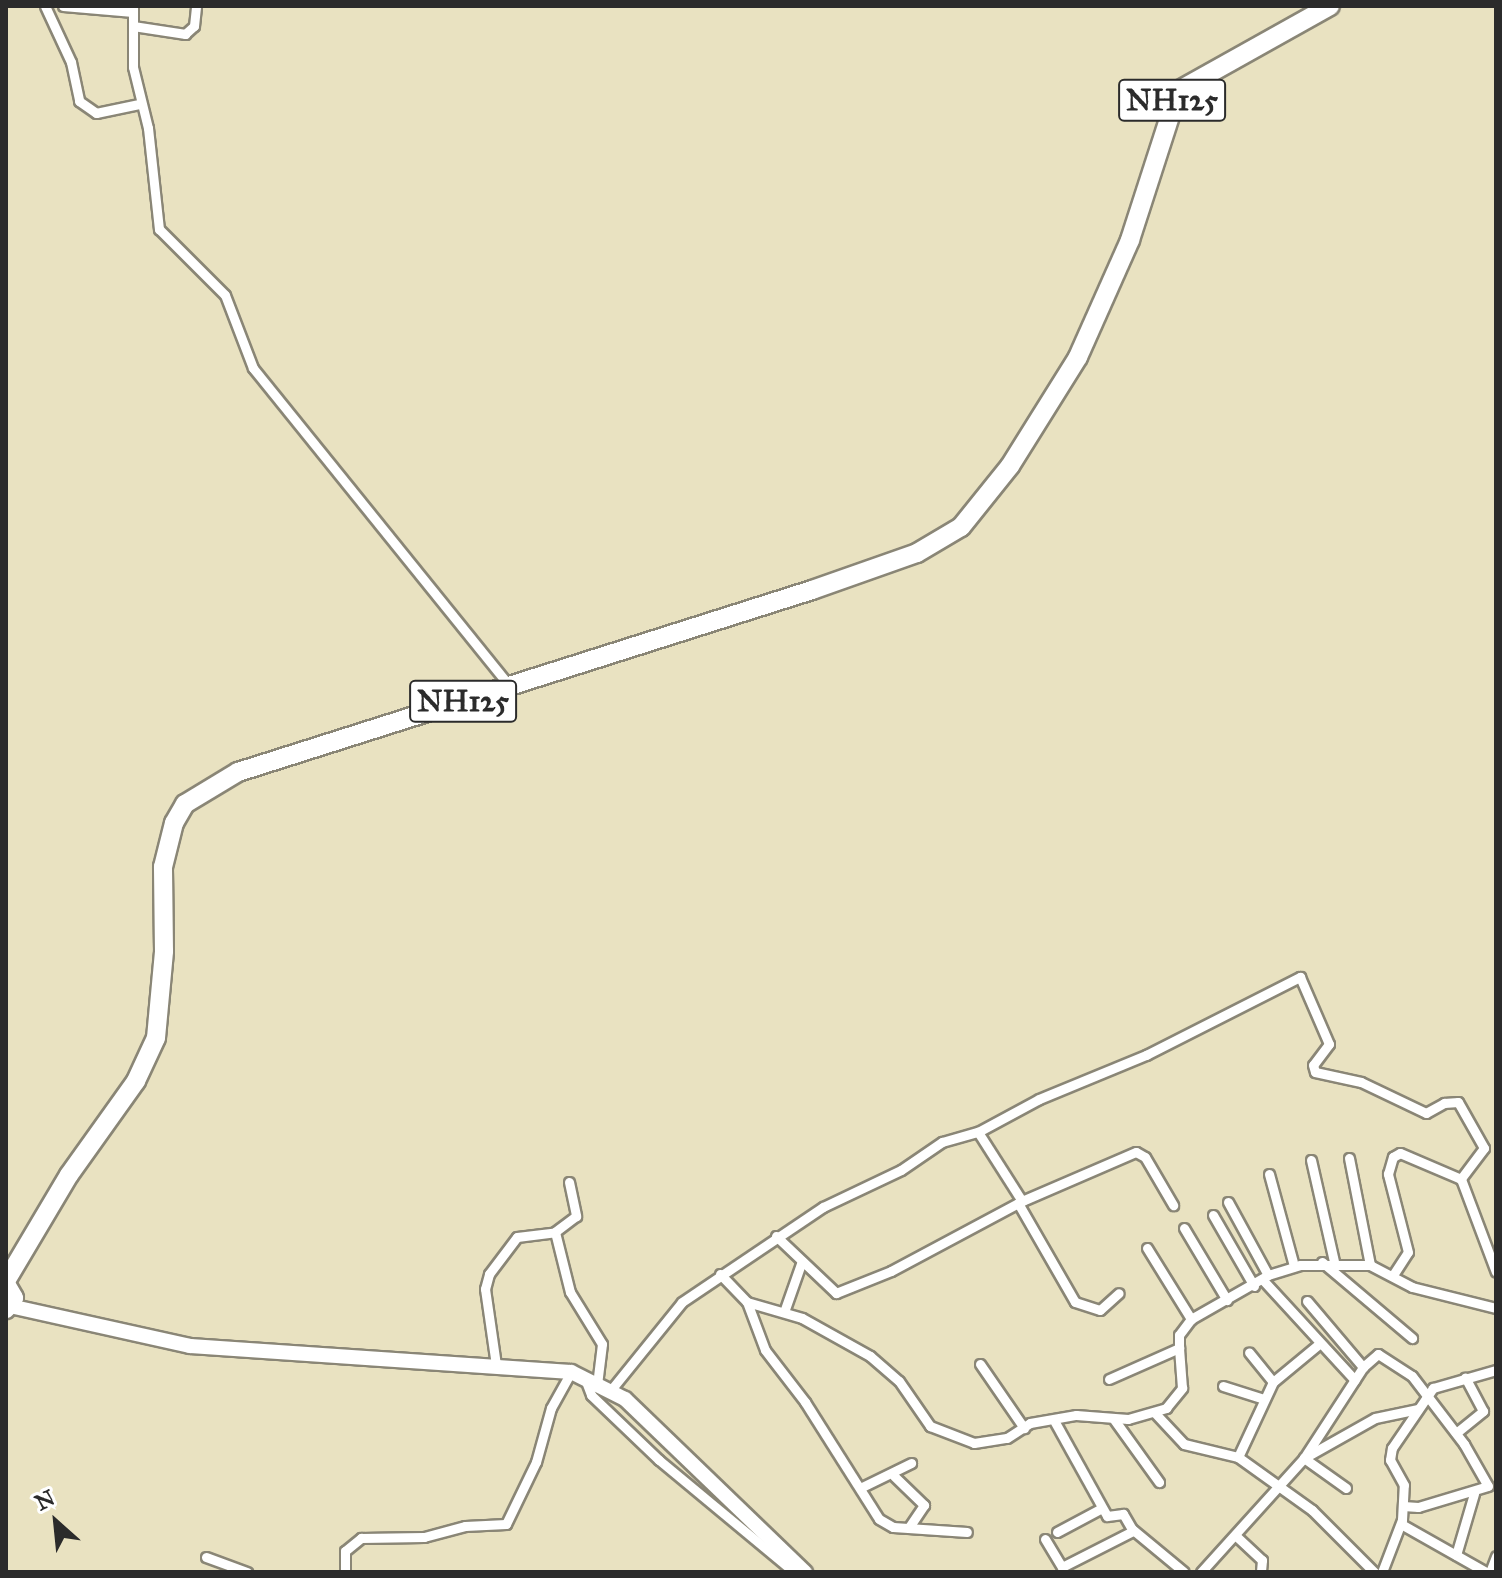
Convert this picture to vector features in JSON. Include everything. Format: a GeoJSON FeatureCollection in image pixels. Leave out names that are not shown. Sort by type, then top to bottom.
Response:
{"type":"FeatureCollection","features":[{"type":"Feature","properties":{"kind":"highway","name":"NH125"},"geometry":{"type":"LineString","coordinates":[[8,1308],[14,1293],[6,1283],[69,1175],[136,1081],[156,1038],[164,951],[163,867],[174,823],[185,804],[238,772],[894,561],[961,527],[1010,466],[1078,357],[1130,240],[1178,91],[1330,6]]}},
{"type":"Feature","properties":{"kind":"main road"},"geometry":{"type":"LineString","coordinates":[[8,1308],[190,1346],[496,1365],[591,1382],[625,1399],[805,1572]]}},
{"type":"Feature","properties":{"kind":"street"},"geometry":{"type":"LineString","coordinates":[[45,6],[71,62],[79,101],[96,113],[139,104]]}},
{"type":"Feature","properties":{"kind":"street"},"geometry":{"type":"LineString","coordinates":[[63,6],[133,9],[139,104],[148,128],[159,229],[225,295],[253,368],[510,686]]}},
{"type":"Feature","properties":{"kind":"street"},"geometry":{"type":"LineString","coordinates":[[133,26],[185,34],[194,26],[196,6]]}},
{"type":"Feature","properties":{"kind":"street"},"geometry":{"type":"LineString","coordinates":[[345,1572],[345,1551],[361,1538],[424,1537],[465,1526],[506,1524],[536,1462],[551,1408],[591,1382],[682,1302],[776,1236],[942,1142],[978,1132],[1300,977],[1329,1044],[1313,1065],[1315,1072],[1361,1082],[1426,1113],[1444,1103],[1458,1102],[1484,1148],[1461,1179]]}},
{"type":"Feature","properties":{"kind":"street"},"geometry":{"type":"LineString","coordinates":[[978,1132],[1075,1302],[1100,1310],[1119,1293]]}},
{"type":"Feature","properties":{"kind":"street"},"geometry":{"type":"LineString","coordinates":[[776,1236],[841,1294],[1020,1202],[1136,1152],[1145,1157],[1173,1205]]}},
{"type":"Feature","properties":{"kind":"street"},"geometry":{"type":"LineString","coordinates":[[1393,1275],[1408,1252],[1388,1174],[1393,1157],[1400,1153],[1461,1179],[1496,1272]]}},
{"type":"Feature","properties":{"kind":"street"},"geometry":{"type":"LineString","coordinates":[[1349,1158],[1370,1265]]}},
{"type":"Feature","properties":{"kind":"street"},"geometry":{"type":"LineString","coordinates":[[1311,1160],[1334,1261]]}},
{"type":"Feature","properties":{"kind":"street"},"geometry":{"type":"LineString","coordinates":[[1269,1174],[1294,1266]]}},
{"type":"Feature","properties":{"kind":"street"},"geometry":{"type":"LineString","coordinates":[[496,1365],[485,1289],[489,1274],[517,1237],[555,1232],[576,1216],[569,1182]]}},
{"type":"Feature","properties":{"kind":"street"},"geometry":{"type":"LineString","coordinates":[[1228,1202],[1261,1280]]}},
{"type":"Feature","properties":{"kind":"street"},"geometry":{"type":"LineString","coordinates":[[1213,1215],[1261,1280],[1355,1380]]}},
{"type":"Feature","properties":{"kind":"street"},"geometry":{"type":"LineString","coordinates":[[1184,1228],[1227,1300]]}},
{"type":"Feature","properties":{"kind":"street"},"geometry":{"type":"LineString","coordinates":[[555,1232],[570,1292],[602,1344],[591,1382],[591,1395],[659,1460],[794,1572]]}},
{"type":"Feature","properties":{"kind":"street"},"geometry":{"type":"LineString","coordinates":[[1147,1248],[1191,1319]]}},
{"type":"Feature","properties":{"kind":"street"},"geometry":{"type":"LineString","coordinates":[[784,1312],[802,1261]]}},
{"type":"Feature","properties":{"kind":"street"},"geometry":{"type":"LineString","coordinates":[[747,1302],[784,1312],[870,1356],[899,1381],[921,1415],[946,1436],[993,1443],[1024,1428],[1076,1415],[1113,1418],[1166,1408],[1182,1388],[1179,1335],[1191,1319],[1261,1280],[1294,1266],[1334,1261],[1370,1265],[1412,1287],[1496,1308]]}},
{"type":"Feature","properties":{"kind":"street"},"geometry":{"type":"LineString","coordinates":[[1322,1262],[1412,1338]]}},
{"type":"Feature","properties":{"kind":"street"},"geometry":{"type":"LineString","coordinates":[[720,1274],[747,1302],[765,1350],[883,1523],[967,1532]]}},
{"type":"Feature","properties":{"kind":"street"},"geometry":{"type":"LineString","coordinates":[[1307,1301],[1363,1367]]}},
{"type":"Feature","properties":{"kind":"street"},"geometry":{"type":"LineString","coordinates":[[1238,1457],[1273,1382],[1319,1344]]}},
{"type":"Feature","properties":{"kind":"street"},"geometry":{"type":"LineString","coordinates":[[1109,1379],[1179,1348]]}},
{"type":"Feature","properties":{"kind":"street"},"geometry":{"type":"LineString","coordinates":[[1249,1352],[1273,1382]]}},
{"type":"Feature","properties":{"kind":"street"},"geometry":{"type":"LineString","coordinates":[[1201,1572],[1282,1486],[1304,1458],[1363,1367],[1378,1354],[1391,1359],[1427,1395],[1456,1433],[1488,1486],[1474,1494],[1418,1507],[1403,1506]]}},
{"type":"Feature","properties":{"kind":"street"},"geometry":{"type":"LineString","coordinates":[[980,1364],[1024,1428]]}},
{"type":"Feature","properties":{"kind":"street"},"geometry":{"type":"LineString","coordinates":[[1382,1572],[1401,1524],[1403,1506],[1404,1485],[1389,1454],[1427,1395],[1465,1377],[1496,1370]]}},
{"type":"Feature","properties":{"kind":"street"},"geometry":{"type":"LineString","coordinates":[[1456,1433],[1483,1411],[1465,1377]]}},
{"type":"Feature","properties":{"kind":"street"},"geometry":{"type":"LineString","coordinates":[[1223,1386],[1264,1399]]}},
{"type":"Feature","properties":{"kind":"street"},"geometry":{"type":"LineString","coordinates":[[1304,1458],[1375,1418],[1418,1409]]}},
{"type":"Feature","properties":{"kind":"street"},"geometry":{"type":"LineString","coordinates":[[1154,1412],[1184,1444],[1238,1457],[1282,1486],[1374,1572]]}},
{"type":"Feature","properties":{"kind":"street"},"geometry":{"type":"LineString","coordinates":[[1113,1418],[1159,1482]]}},
{"type":"Feature","properties":{"kind":"street"},"geometry":{"type":"LineString","coordinates":[[1055,1422],[1109,1517],[1125,1516],[1132,1529],[1184,1572]]}},
{"type":"Feature","properties":{"kind":"street"},"geometry":{"type":"LineString","coordinates":[[1304,1458],[1346,1488]]}},
{"type":"Feature","properties":{"kind":"street"},"geometry":{"type":"LineString","coordinates":[[860,1488],[894,1476],[911,1463]]}},
{"type":"Feature","properties":{"kind":"street"},"geometry":{"type":"LineString","coordinates":[[894,1476],[924,1505],[909,1527]]}},
{"type":"Feature","properties":{"kind":"street"},"geometry":{"type":"LineString","coordinates":[[1456,1555],[1474,1494]]}},
{"type":"Feature","properties":{"kind":"street"},"geometry":{"type":"LineString","coordinates":[[1057,1532],[1102,1508]]}},
{"type":"Feature","properties":{"kind":"street"},"geometry":{"type":"LineString","coordinates":[[1401,1524],[1488,1572],[1496,1556]]}},
{"type":"Feature","properties":{"kind":"street"},"geometry":{"type":"LineString","coordinates":[[1045,1539],[1062,1567],[1132,1529]]}},
{"type":"Feature","properties":{"kind":"street"},"geometry":{"type":"LineString","coordinates":[[1235,1535],[1262,1560],[1261,1572]]}},
{"type":"Feature","properties":{"kind":"street"},"geometry":{"type":"LineString","coordinates":[[206,1557],[247,1572]]}}]}
